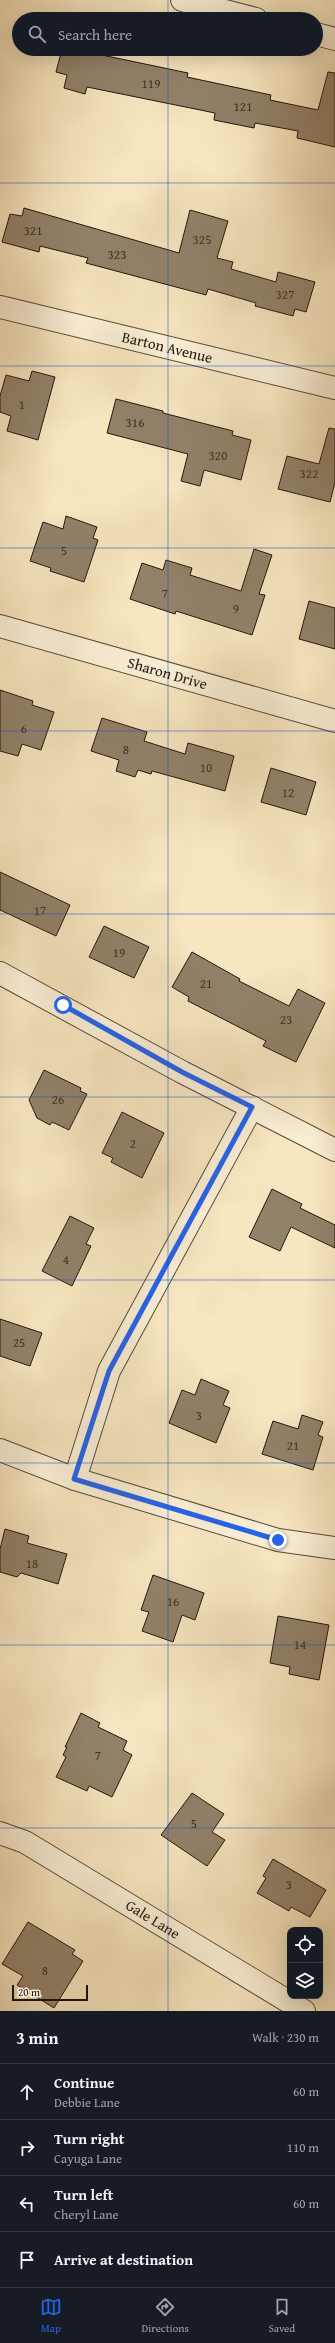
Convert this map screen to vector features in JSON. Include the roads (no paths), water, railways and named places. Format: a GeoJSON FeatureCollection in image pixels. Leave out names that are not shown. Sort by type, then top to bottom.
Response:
{"type":"FeatureCollection","features":[{"type":"Feature","properties":{"kind":"street"},"geometry":{"type":"LineString","coordinates":[[182,0],[229,12]]}},
{"type":"Feature","properties":{"kind":"street"},"geometry":{"type":"LineString","coordinates":[[323,36],[335,39]]}},
{"type":"Feature","properties":{"kind":"street","name":"Barton Avenue"},"geometry":{"type":"LineString","coordinates":[[0,307],[335,388]]}},
{"type":"Feature","properties":{"kind":"street","name":"Sharon Drive"},"geometry":{"type":"LineString","coordinates":[[0,626],[335,721]]}},
{"type":"Feature","properties":{"kind":"street"},"geometry":{"type":"LineString","coordinates":[[0,972],[335,1150]]}},
{"type":"Feature","properties":{"kind":"street"},"geometry":{"type":"LineString","coordinates":[[74,1479],[109,1371],[252,1107]]}},
{"type":"Feature","properties":{"kind":"street"},"geometry":{"type":"LineString","coordinates":[[0,1450],[74,1479],[278,1540],[335,1548]]}},
{"type":"Feature","properties":{"kind":"street","name":"Gale Lane"},"geometry":{"type":"LineString","coordinates":[[0,1833],[25,1842],[304,2011]]}}]}
